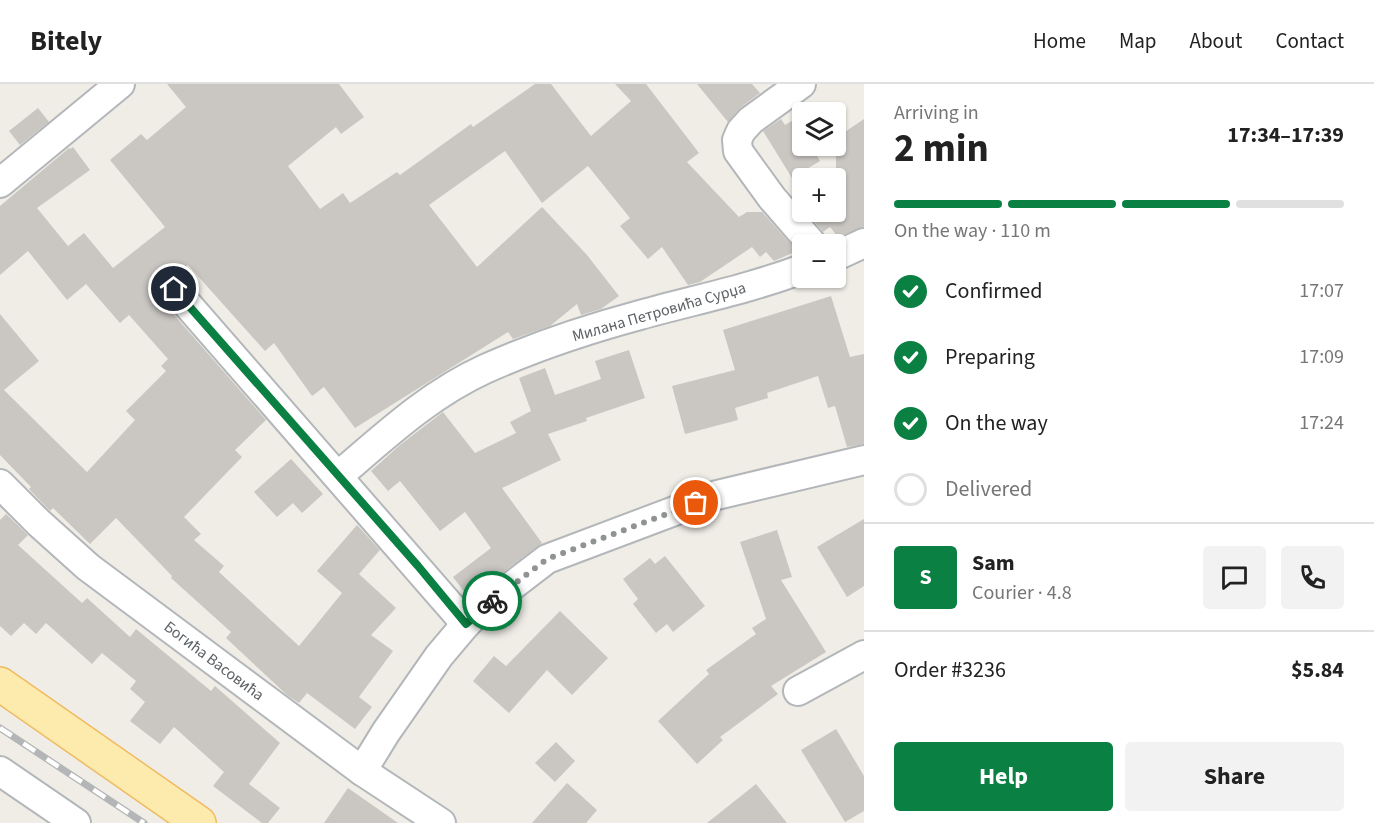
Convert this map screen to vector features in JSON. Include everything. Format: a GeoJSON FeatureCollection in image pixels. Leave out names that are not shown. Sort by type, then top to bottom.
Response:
{"type":"FeatureCollection","features":[{"type":"Feature","properties":{"kind":"main road"},"geometry":{"type":"LineString","coordinates":[[0,684],[199,823]]}},
{"type":"Feature","properties":{"kind":"street"},"geometry":{"type":"LineString","coordinates":[[0,183],[120,84]]}},
{"type":"Feature","properties":{"kind":"street"},"geometry":{"type":"LineString","coordinates":[[801,84],[751,120],[741,131],[737,140],[738,151],[772,198],[803,234]]}},
{"type":"Feature","properties":{"kind":"street"},"geometry":{"type":"LineString","coordinates":[[846,251],[864,243]]}},
{"type":"Feature","properties":{"kind":"street","name":"Милана Петровића Сурџа"},"geometry":{"type":"LineString","coordinates":[[338,476],[415,411],[484,369],[612,323],[719,296],[792,272]]}},
{"type":"Feature","properties":{"kind":"street"},"geometry":{"type":"LineString","coordinates":[[174,289],[418,566],[466,624]]}},
{"type":"Feature","properties":{"kind":"street"},"geometry":{"type":"LineString","coordinates":[[362,771],[386,732],[440,656],[466,624],[479,611],[547,559],[717,495],[864,460]]}},
{"type":"Feature","properties":{"kind":"street","name":"Богића Васовића"},"geometry":{"type":"LineString","coordinates":[[0,484],[46,530],[88,567],[362,771],[441,823]]}},
{"type":"Feature","properties":{"kind":"street"},"geometry":{"type":"LineString","coordinates":[[798,691],[864,655]]}},
{"type":"Feature","properties":{"kind":"street"},"geometry":{"type":"LineString","coordinates":[[0,771],[76,823]]}},
{"type":"Feature","properties":{"kind":"building"},"geometry":{"type":"Polygon","coordinates":[[[167,84],[339,84],[364,117],[341,134],[336,127],[288,166],[320,209],[343,193],[350,203],[397,172],[400,175],[471,124],[473,127],[535,84],[551,84],[591,136],[631,101],[615,84],[646,84],[699,153],[687,162],[739,217],[747,212],[762,212],[792,245],[792,253],[774,261],[766,252],[760,257],[752,247],[700,282],[688,285],[662,247],[648,259],[620,226],[630,218],[588,166],[542,203],[505,151],[429,205],[477,267],[542,207],[587,255],[619,296],[601,309],[581,315],[577,304],[550,326],[513,339],[508,332],[355,428],[324,387],[312,396],[274,343],[265,351],[188,265],[178,273],[170,273],[163,277],[155,293],[266,420],[235,450],[242,457],[184,517],[201,534],[194,540],[224,566],[219,572],[299,646],[342,593],[317,571],[357,525],[380,550],[359,574],[396,608],[371,635],[393,651],[359,697],[372,707],[355,729],[307,693],[299,703],[287,695],[226,638],[231,632],[171,578],[172,576],[116,518],[90,544],[53,508],[50,511],[29,489],[31,487],[0,455],[0,314],[39,361],[4,390],[87,472],[135,420],[126,411],[166,371],[161,366],[168,359],[129,315],[120,323],[86,284],[67,300],[28,251],[0,275],[0,206],[73,147],[90,170],[37,208],[68,246],[84,233],[113,268],[165,227],[110,160],[141,134],[147,140],[186,107],[167,84]]]}},
{"type":"Feature","properties":{"kind":"building"},"geometry":{"type":"Polygon","coordinates":[[[697,84],[752,84],[760,93],[741,107],[728,122],[697,84]]]}},
{"type":"Feature","properties":{"kind":"building"},"geometry":{"type":"Polygon","coordinates":[[[38,108],[49,122],[20,145],[9,131],[38,108]]]}},
{"type":"Feature","properties":{"kind":"building"},"geometry":{"type":"Polygon","coordinates":[[[781,119],[785,125],[792,121],[792,156],[817,156],[820,161],[808,168],[792,168],[792,178],[763,131],[781,119]]]}},
{"type":"Feature","properties":{"kind":"building"},"geometry":{"type":"Polygon","coordinates":[[[864,119],[864,227],[846,234],[836,234],[830,227],[823,232],[814,222],[846,222],[846,168],[836,168],[836,156],[846,156],[846,131],[864,119]]]}},
{"type":"Feature","properties":{"kind":"building"},"geometry":{"type":"Polygon","coordinates":[[[831,296],[850,357],[864,354],[864,444],[847,447],[835,406],[828,408],[818,376],[767,393],[768,398],[735,408],[738,420],[685,434],[672,386],[735,370],[723,330],[831,296]]]}},
{"type":"Feature","properties":{"kind":"building"},"geometry":{"type":"Polygon","coordinates":[[[629,350],[645,398],[548,434],[561,460],[502,488],[542,543],[469,598],[453,577],[491,548],[465,512],[440,531],[400,481],[388,491],[371,471],[443,412],[475,453],[516,433],[510,422],[531,411],[519,378],[545,368],[555,395],[601,379],[595,361],[629,350]]]}},
{"type":"Feature","properties":{"kind":"building"},"geometry":{"type":"Polygon","coordinates":[[[291,459],[323,494],[302,513],[293,503],[277,517],[254,492],[291,459]]]}},
{"type":"Feature","properties":{"kind":"building"},"geometry":{"type":"Polygon","coordinates":[[[6,514],[28,535],[18,545],[82,603],[87,598],[130,637],[136,629],[211,691],[215,686],[280,743],[249,784],[280,808],[268,823],[262,823],[213,786],[224,772],[174,727],[160,744],[130,721],[145,702],[130,689],[136,681],[102,653],[92,664],[46,623],[36,634],[24,623],[11,636],[0,626],[0,520],[6,514]]]}},
{"type":"Feature","properties":{"kind":"building"},"geometry":{"type":"Polygon","coordinates":[[[864,519],[864,586],[847,597],[817,547],[864,519]]]}},
{"type":"Feature","properties":{"kind":"building"},"geometry":{"type":"Polygon","coordinates":[[[777,530],[792,577],[781,580],[826,652],[771,686],[778,694],[720,737],[723,740],[697,764],[658,721],[709,674],[706,670],[756,634],[752,628],[766,619],[740,542],[777,530]]]}},
{"type":"Feature","properties":{"kind":"building"},"geometry":{"type":"Polygon","coordinates":[[[665,556],[705,606],[673,632],[667,624],[656,633],[633,604],[638,599],[623,579],[650,558],[655,564],[665,556]]]}},
{"type":"Feature","properties":{"kind":"building"},"geometry":{"type":"Polygon","coordinates":[[[560,611],[608,658],[572,695],[547,670],[509,713],[473,681],[494,656],[506,666],[560,611]]]}},
{"type":"Feature","properties":{"kind":"building"},"geometry":{"type":"Polygon","coordinates":[[[836,729],[864,776],[864,811],[845,822],[801,750],[836,729]]]}},
{"type":"Feature","properties":{"kind":"building"},"geometry":{"type":"Polygon","coordinates":[[[556,742],[575,761],[555,782],[535,763],[556,742]]]}},
{"type":"Feature","properties":{"kind":"building"},"geometry":{"type":"Polygon","coordinates":[[[567,783],[597,810],[586,823],[532,823],[567,783]]]}},
{"type":"Feature","properties":{"kind":"building"},"geometry":{"type":"Polygon","coordinates":[[[756,784],[787,823],[707,823],[756,784]]]}},
{"type":"Feature","properties":{"kind":"building"},"geometry":{"type":"Polygon","coordinates":[[[348,788],[398,823],[324,823],[348,788]]]}},
{"type":"Feature","properties":{"kind":"railway"},"geometry":{"type":"LineString","coordinates":[[0,728],[144,823]]}},
{"type":"Feature","properties":{"kind":"way so far"},"geometry":{"type":"LineString","coordinates":[[492,601],[547,559],[696,503]]}},
{"type":"Feature","properties":{"kind":"route"},"geometry":{"type":"LineString","coordinates":[[174,289],[418,566],[466,624],[492,601]]}}]}
